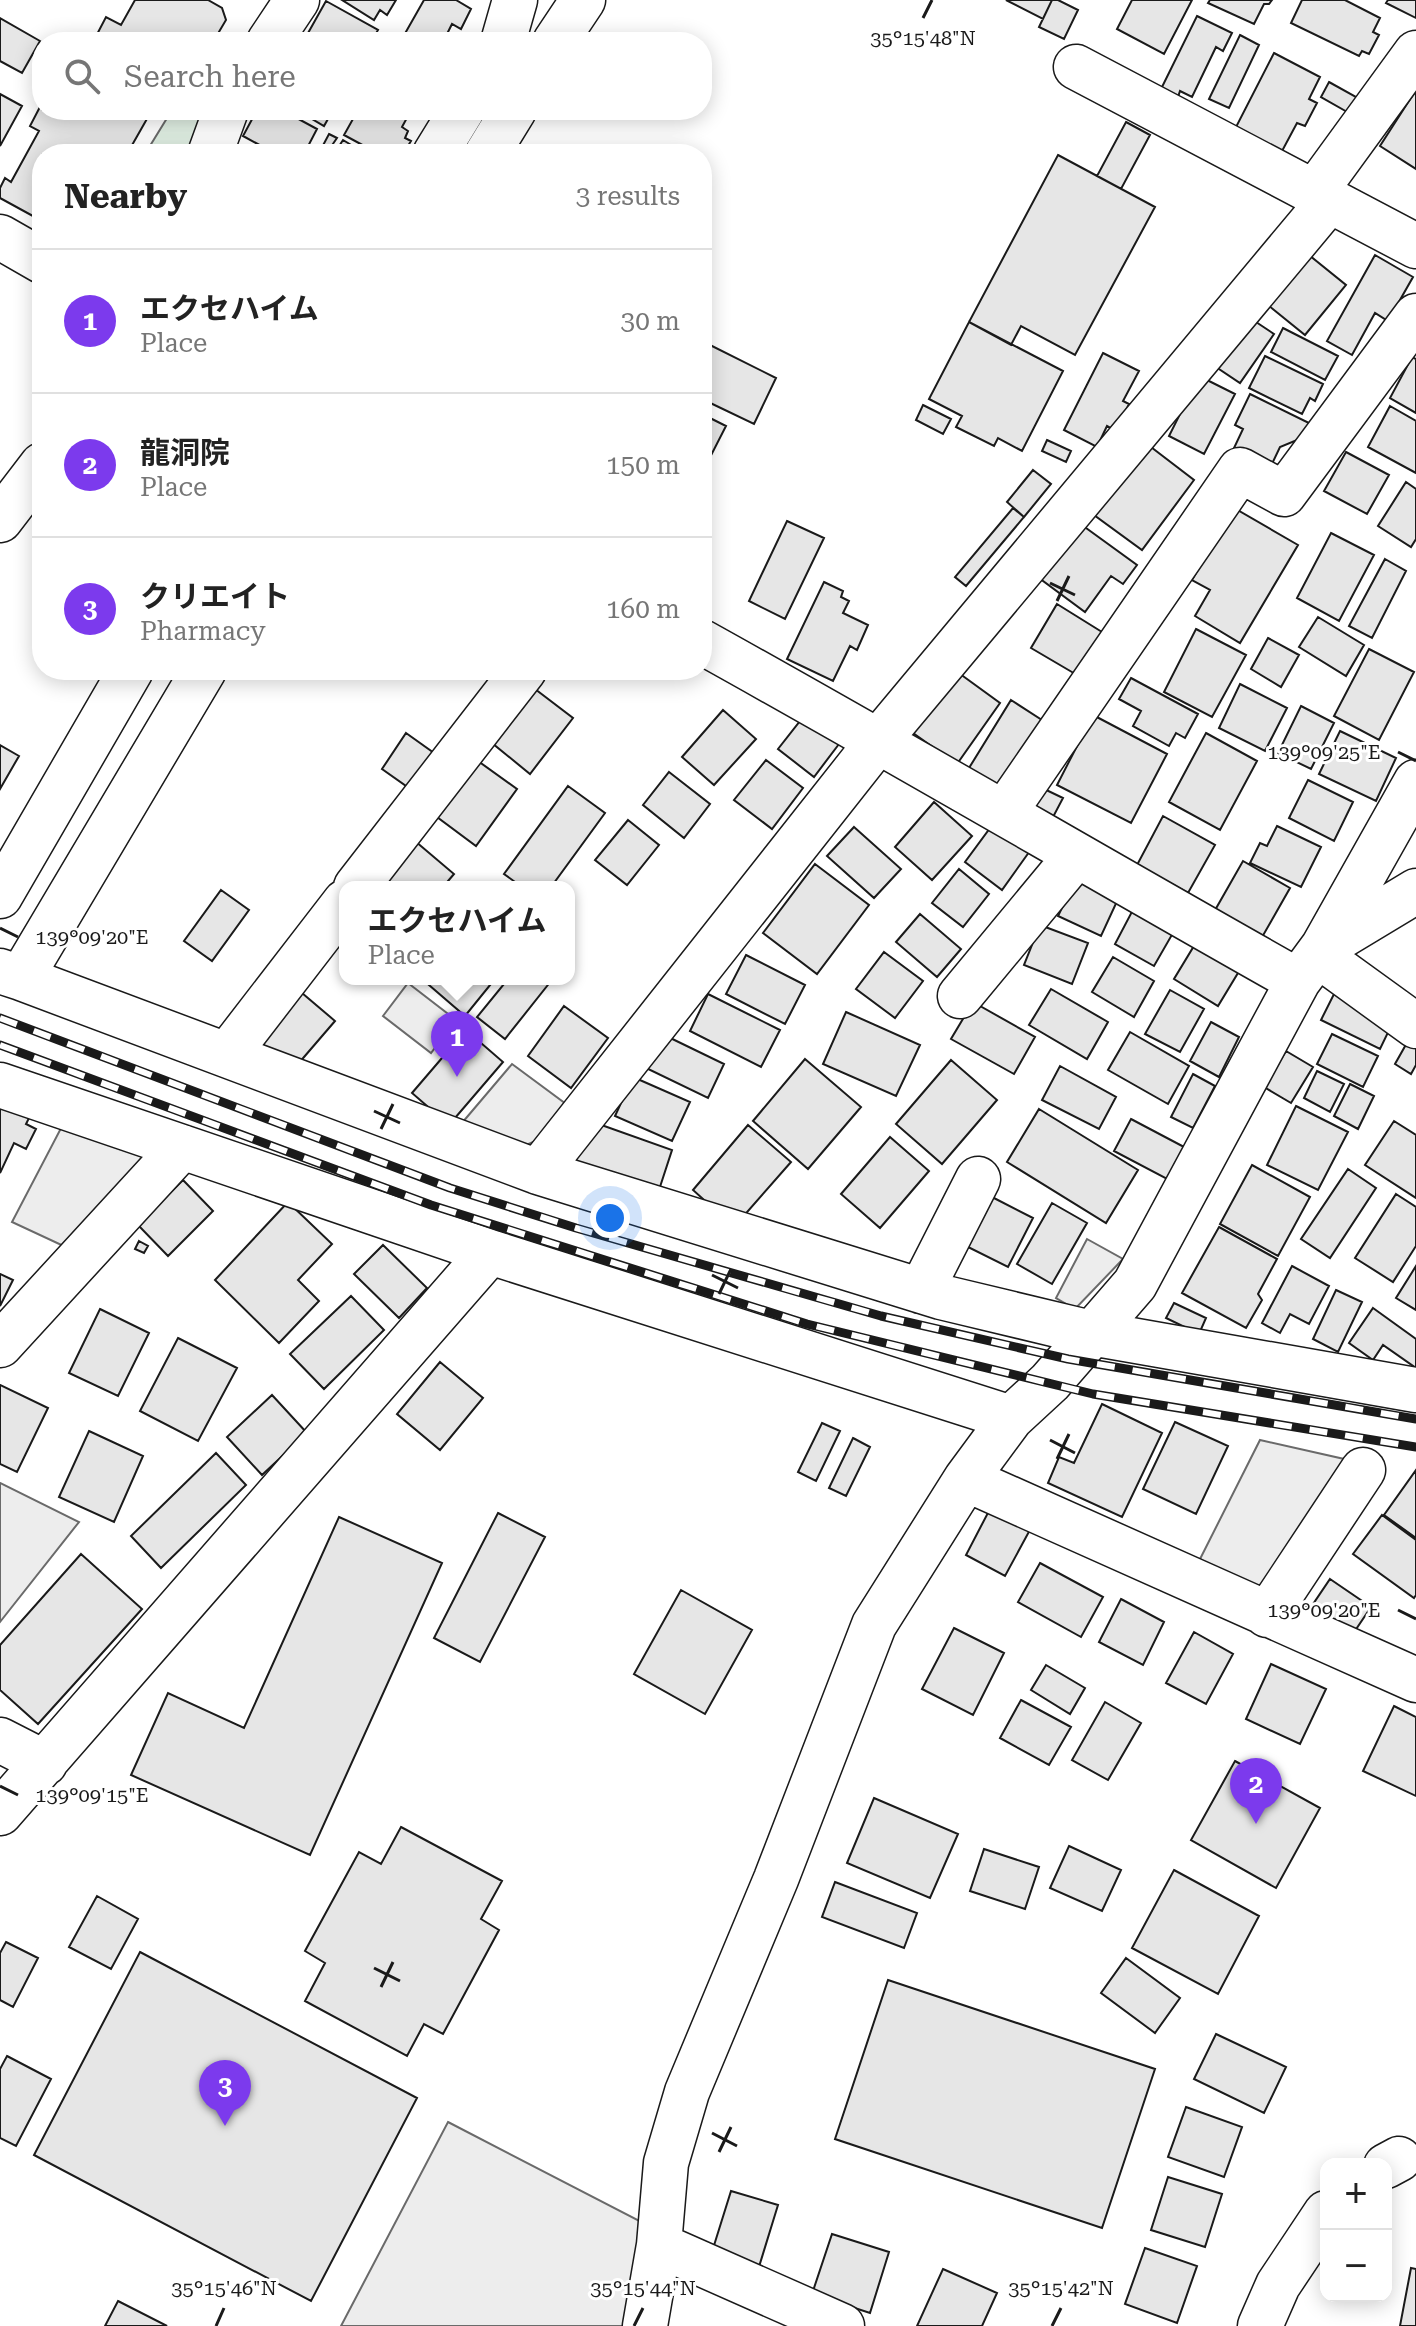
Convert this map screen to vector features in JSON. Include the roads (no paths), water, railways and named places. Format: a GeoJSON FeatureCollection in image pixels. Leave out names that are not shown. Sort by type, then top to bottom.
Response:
{"type":"FeatureCollection","features":[{"type":"Feature","properties":{"kind":"street"},"geometry":{"type":"LineString","coordinates":[[276,32],[297,0]]}},
{"type":"Feature","properties":{"kind":"street"},"geometry":{"type":"LineString","coordinates":[[506,32],[515,0]]}},
{"type":"Feature","properties":{"kind":"street"},"geometry":{"type":"LineString","coordinates":[[562,32],[583,0]]}},
{"type":"Feature","properties":{"kind":"street"},"geometry":{"type":"LineString","coordinates":[[538,1172],[879,740],[1321,197],[1416,53]]}},
{"type":"Feature","properties":{"kind":"street"},"geometry":{"type":"LineString","coordinates":[[1076,67],[1416,246]]}},
{"type":"Feature","properties":{"kind":"street"},"geometry":{"type":"LineString","coordinates":[[214,144],[222,120]]}},
{"type":"Feature","properties":{"kind":"street"},"geometry":{"type":"LineString","coordinates":[[441,144],[456,120]]}},
{"type":"Feature","properties":{"kind":"street"},"geometry":{"type":"LineString","coordinates":[[493,144],[508,120]]}},
{"type":"Feature","properties":{"kind":"street"},"geometry":{"type":"LineString","coordinates":[[0,237],[32,255]]}},
{"type":"Feature","properties":{"kind":"street"},"geometry":{"type":"LineString","coordinates":[[1004,813],[1240,470],[1284,494],[1416,316]]}},
{"type":"Feature","properties":{"kind":"street"},"geometry":{"type":"LineString","coordinates":[[0,520],[32,478]]}},
{"type":"Feature","properties":{"kind":"street"},"geometry":{"type":"LineString","coordinates":[[712,648],[879,740],[1076,856],[1313,961],[1416,1026]]}},
{"type":"Feature","properties":{"kind":"street"},"geometry":{"type":"LineString","coordinates":[[0,867],[118,680]]}},
{"type":"Feature","properties":{"kind":"street"},"geometry":{"type":"LineString","coordinates":[[0,896],[123,680]]}},
{"type":"Feature","properties":{"kind":"street"},"geometry":{"type":"LineString","coordinates":[[16,964],[178,680]]}},
{"type":"Feature","properties":{"kind":"street"},"geometry":{"type":"LineString","coordinates":[[16,964],[198,680]]}},
{"type":"Feature","properties":{"kind":"street"},"geometry":{"type":"LineString","coordinates":[[361,881],[516,680]]}},
{"type":"Feature","properties":{"kind":"street"},"geometry":{"type":"LineString","coordinates":[[645,2326],[659,2245],[666,2163],[687,2092],[776,1879],[874,1625],[966,1479],[1011,1418],[1050,1382],[1135,1284],[1313,961],[1416,782]]}},
{"type":"Feature","properties":{"kind":"street"},"geometry":{"type":"LineString","coordinates":[[960,996],[1076,856]]}},
{"type":"Feature","properties":{"kind":"street"},"geometry":{"type":"LineString","coordinates":[[1313,961],[1416,891]]}},
{"type":"Feature","properties":{"kind":"street"},"geometry":{"type":"LineString","coordinates":[[227,1055],[339,910]]}},
{"type":"Feature","properties":{"kind":"street"},"geometry":{"type":"LineString","coordinates":[[16,964],[227,1055],[538,1172],[921,1291],[1091,1333],[1416,1390]]}},
{"type":"Feature","properties":{"kind":"street"},"geometry":{"type":"LineString","coordinates":[[0,1085],[490,1252],[1011,1418]]}},
{"type":"Feature","properties":{"kind":"street"},"geometry":{"type":"LineString","coordinates":[[0,1345],[182,1147]]}},
{"type":"Feature","properties":{"kind":"street"},"geometry":{"type":"LineString","coordinates":[[921,1291],[978,1179]]}},
{"type":"Feature","properties":{"kind":"street"},"geometry":{"type":"LineString","coordinates":[[0,1813],[490,1252]]}},
{"type":"Feature","properties":{"kind":"street"},"geometry":{"type":"LineString","coordinates":[[1267,1615],[1363,1470]]}},
{"type":"Feature","properties":{"kind":"street"},"geometry":{"type":"LineString","coordinates":[[966,1479],[1416,1680]]}},
{"type":"Feature","properties":{"kind":"street"},"geometry":{"type":"LineString","coordinates":[[0,1740],[45,1763]]}},
{"type":"Feature","properties":{"kind":"street"},"geometry":{"type":"LineString","coordinates":[[1260,2326],[1278,2285],[1320,2222]]}},
{"type":"Feature","properties":{"kind":"street"},"geometry":{"type":"LineString","coordinates":[[659,2245],[842,2326]]}},
{"type":"Feature","properties":{"kind":"railway"},"geometry":{"type":"LineString","coordinates":[[0,1018],[450,1188],[576,1228],[881,1316],[1068,1359],[1416,1419]]}},
{"type":"Feature","properties":{"kind":"railway"},"geometry":{"type":"LineString","coordinates":[[0,1045],[431,1205],[807,1324],[1093,1394],[1416,1447]]}},
{"type":"Feature","properties":{"kind":"place","name":"エクセハイム"},"geometry":{"type":"Point","coordinates":[457,1077]}},
{"type":"Feature","properties":{"kind":"place","name":"龍洞院"},"geometry":{"type":"Point","coordinates":[1256,1824]}},
{"type":"Feature","properties":{"kind":"place","name":"クリエイト"},"geometry":{"type":"Point","coordinates":[225,2126]}}]}
